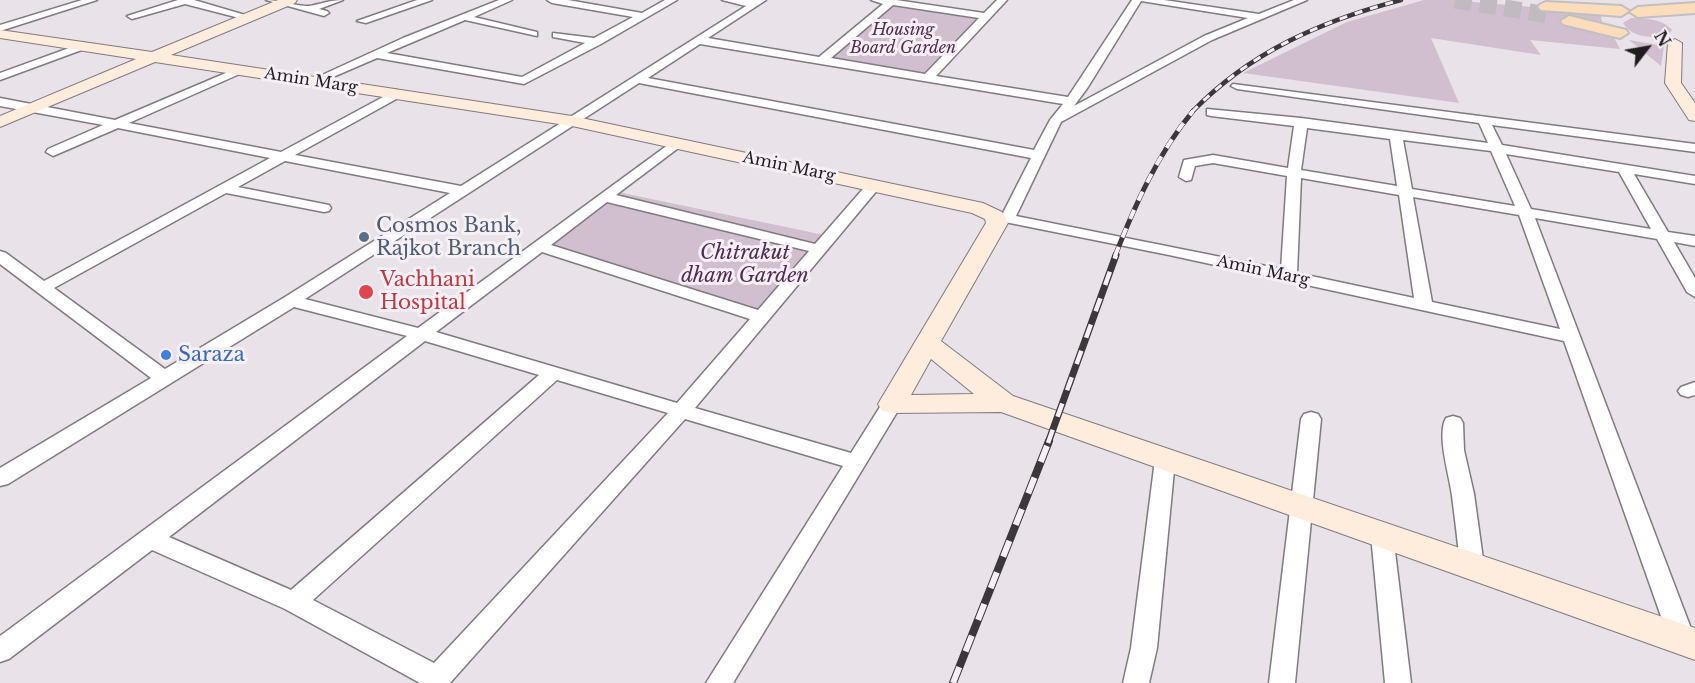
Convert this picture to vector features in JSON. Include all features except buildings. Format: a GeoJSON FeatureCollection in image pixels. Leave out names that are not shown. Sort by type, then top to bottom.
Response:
{"type":"FeatureCollection","features":[{"type":"Feature","properties":{"kind":"main road"},"geometry":{"type":"LineString","coordinates":[[0,122],[281,1]]}},
{"type":"Feature","properties":{"kind":"main road"},"geometry":{"type":"LineString","coordinates":[[1638,12],[1695,8]]}},
{"type":"Feature","properties":{"kind":"main road"},"geometry":{"type":"LineString","coordinates":[[1620,33],[1548,11],[1621,11]]}},
{"type":"Feature","properties":{"kind":"main road","name":"Amin Marg"},"geometry":{"type":"LineString","coordinates":[[0,34],[572,121],[902,191],[993,214]]}},
{"type":"Feature","properties":{"kind":"main road"},"geometry":{"type":"LineString","coordinates":[[1675,43],[1673,83],[1692,109]]}},
{"type":"Feature","properties":{"kind":"main road"},"geometry":{"type":"LineString","coordinates":[[892,404],[929,344],[997,223],[993,214]]}},
{"type":"Feature","properties":{"kind":"main road"},"geometry":{"type":"LineString","coordinates":[[929,344],[1003,403],[1688,642]]}},
{"type":"Feature","properties":{"kind":"main road"},"geometry":{"type":"LineString","coordinates":[[892,404],[1003,403]]}},
{"type":"Feature","properties":{"kind":"street"},"geometry":{"type":"LineString","coordinates":[[0,28],[74,2],[92,0]]}},
{"type":"Feature","properties":{"kind":"street"},"geometry":{"type":"LineString","coordinates":[[307,9],[338,0]]}},
{"type":"Feature","properties":{"kind":"street"},"geometry":{"type":"LineString","coordinates":[[362,21],[426,0]]}},
{"type":"Feature","properties":{"kind":"street"},"geometry":{"type":"LineString","coordinates":[[315,81],[507,0]]}},
{"type":"Feature","properties":{"kind":"street"},"geometry":{"type":"LineString","coordinates":[[552,0],[644,16]]}},
{"type":"Feature","properties":{"kind":"street"},"geometry":{"type":"LineString","coordinates":[[375,54],[524,81],[672,0]]}},
{"type":"Feature","properties":{"kind":"street"},"geometry":{"type":"LineString","coordinates":[[727,0],[758,2]]}},
{"type":"Feature","properties":{"kind":"street"},"geometry":{"type":"LineString","coordinates":[[876,0],[987,16]]}},
{"type":"Feature","properties":{"kind":"street"},"geometry":{"type":"LineString","coordinates":[[927,78],[1002,0]]}},
{"type":"Feature","properties":{"kind":"street"},"geometry":{"type":"LineString","coordinates":[[993,214],[1038,155],[1056,120],[1082,87],[1137,0]]}},
{"type":"Feature","properties":{"kind":"street"},"geometry":{"type":"LineString","coordinates":[[1145,0],[1259,18]]}},
{"type":"Feature","properties":{"kind":"street"},"geometry":{"type":"LineString","coordinates":[[1056,120],[1208,38],[1302,0]]}},
{"type":"Feature","properties":{"kind":"street"},"geometry":{"type":"LineString","coordinates":[[132,16],[187,1],[247,17]]}},
{"type":"Feature","properties":{"kind":"street"},"geometry":{"type":"LineString","coordinates":[[281,1],[324,13]]}},
{"type":"Feature","properties":{"kind":"street"},"geometry":{"type":"LineString","coordinates":[[0,478],[291,301],[758,2]]}},
{"type":"Feature","properties":{"kind":"street"},"geometry":{"type":"LineString","coordinates":[[821,61],[891,2]]}},
{"type":"Feature","properties":{"kind":"street"},"geometry":{"type":"LineString","coordinates":[[464,17],[533,34]]}},
{"type":"Feature","properties":{"kind":"street"},"geometry":{"type":"LineString","coordinates":[[557,35],[597,42]]}},
{"type":"Feature","properties":{"kind":"street"},"geometry":{"type":"LineString","coordinates":[[698,40],[1069,101]]}},
{"type":"Feature","properties":{"kind":"street"},"geometry":{"type":"LineString","coordinates":[[0,77],[83,46]]}},
{"type":"Feature","properties":{"kind":"street"},"geometry":{"type":"LineString","coordinates":[[53,152],[240,70]]}},
{"type":"Feature","properties":{"kind":"street"},"geometry":{"type":"LineString","coordinates":[[637,79],[1038,155]]}},
{"type":"Feature","properties":{"kind":"street"},"geometry":{"type":"LineString","coordinates":[[1237,86],[1695,148]]}},
{"type":"Feature","properties":{"kind":"street"},"geometry":{"type":"LineString","coordinates":[[43,288],[396,94]]}},
{"type":"Feature","properties":{"kind":"street"},"geometry":{"type":"LineString","coordinates":[[0,102],[464,190]]}},
{"type":"Feature","properties":{"kind":"street"},"geometry":{"type":"LineString","coordinates":[[1211,112],[1495,148],[1695,180]]}},
{"type":"Feature","properties":{"kind":"street"},"geometry":{"type":"LineString","coordinates":[[1484,120],[1525,212],[1578,359],[1688,642]]}},
{"type":"Feature","properties":{"kind":"street"},"geometry":{"type":"LineString","coordinates":[[1289,277],[1294,172],[1300,122]]}},
{"type":"Feature","properties":{"kind":"street"},"geometry":{"type":"LineString","coordinates":[[1396,135],[1424,306]]}},
{"type":"Feature","properties":{"kind":"street"},"geometry":{"type":"LineString","coordinates":[[0,651],[676,143]]}},
{"type":"Feature","properties":{"kind":"street"},"geometry":{"type":"LineString","coordinates":[[1186,177],[1189,163],[1212,159],[1695,241]]}},
{"type":"Feature","properties":{"kind":"street"},"geometry":{"type":"LineString","coordinates":[[1624,169],[1695,292]]}},
{"type":"Feature","properties":{"kind":"street"},"geometry":{"type":"LineString","coordinates":[[150,539],[294,602],[435,681],[681,411],[874,185]]}},
{"type":"Feature","properties":{"kind":"street"},"geometry":{"type":"LineString","coordinates":[[222,188],[324,208]]}},
{"type":"Feature","properties":{"kind":"street"},"geometry":{"type":"LineString","coordinates":[[605,197],[818,249]]}},
{"type":"Feature","properties":{"kind":"street","name":"Amin Marg"},"geometry":{"type":"LineString","coordinates":[[993,214],[1570,337]]}},
{"type":"Feature","properties":{"kind":"street"},"geometry":{"type":"LineString","coordinates":[[539,246],[761,317]]}},
{"type":"Feature","properties":{"kind":"street"},"geometry":{"type":"LineString","coordinates":[[0,256],[164,378]]}},
{"type":"Feature","properties":{"kind":"street"},"geometry":{"type":"LineString","coordinates":[[291,301],[422,334],[856,462]]}},
{"type":"Feature","properties":{"kind":"street"},"geometry":{"type":"LineString","coordinates":[[294,602],[553,373]]}},
{"type":"Feature","properties":{"kind":"street"},"geometry":{"type":"LineString","coordinates":[[719,683],[892,404]]}},
{"type":"Feature","properties":{"kind":"street"},"geometry":{"type":"LineString","coordinates":[[1282,683],[1311,419]]}},
{"type":"Feature","properties":{"kind":"street"},"geometry":{"type":"LineString","coordinates":[[1453,423],[1454,450],[1463,494],[1472,566]]}},
{"type":"Feature","properties":{"kind":"street"},"geometry":{"type":"LineString","coordinates":[[1136,683],[1144,648],[1165,460]]}},
{"type":"Feature","properties":{"kind":"street"},"geometry":{"type":"LineString","coordinates":[[1382,535],[1398,683]]}},
{"type":"Feature","properties":{"kind":"green space"},"geometry":{"type":"Polygon","coordinates":[[[1424,0],[1452,0],[1600,13],[1604,29],[1611,32],[1620,49],[1530,40],[1541,55],[1431,38],[1459,103],[1243,73],[1347,22],[1424,0]]]}},
{"type":"Feature","properties":{"kind":"green space","name":"Housing Board Garden"},"geometry":{"type":"Polygon","coordinates":[[[891,2],[987,16],[927,78],[821,61],[891,2]]]}},
{"type":"Feature","properties":{"kind":"green space"},"geometry":{"type":"Polygon","coordinates":[[[1631,18],[1659,21],[1672,30],[1667,36],[1648,37],[1637,34],[1631,32],[1623,23],[1631,18]]]}},
{"type":"Feature","properties":{"kind":"green space"},"geometry":{"type":"Polygon","coordinates":[[[1629,40],[1664,46],[1661,66],[1629,40]]]}},
{"type":"Feature","properties":{"kind":"green space","name":"Chitrakut dham Garden"},"geometry":{"type":"Polygon","coordinates":[[[613,191],[829,236],[761,317],[539,246],[613,191]]]}},
{"type":"Feature","properties":{"kind":"tunnel"},"geometry":{"type":"LineString","coordinates":[[1455,0],[1549,15]]}},
{"type":"Feature","properties":{"kind":"railway"},"geometry":{"type":"LineString","coordinates":[[1193,111],[1238,72],[1288,41],[1343,18],[1401,0]]}},
{"type":"Feature","properties":{"kind":"railway"},"geometry":{"type":"LineString","coordinates":[[1115,256],[1148,180],[1180,127],[1193,111]]}},
{"type":"Feature","properties":{"kind":"railway"},"geometry":{"type":"LineString","coordinates":[[1048,443],[1116,255]]}},
{"type":"Feature","properties":{"kind":"railway"},"geometry":{"type":"LineString","coordinates":[[953,683],[1049,441]]}},
{"type":"Feature","properties":{"kind":"place","name":"Cosmos Bank, Rajkot Branch"},"geometry":{"type":"Point","coordinates":[364,237]}},
{"type":"Feature","properties":{"kind":"place","name":"Vachhani Hospital"},"geometry":{"type":"Point","coordinates":[366,292]}},
{"type":"Feature","properties":{"kind":"place","name":"Saraza"},"geometry":{"type":"Point","coordinates":[166,355]}}]}
